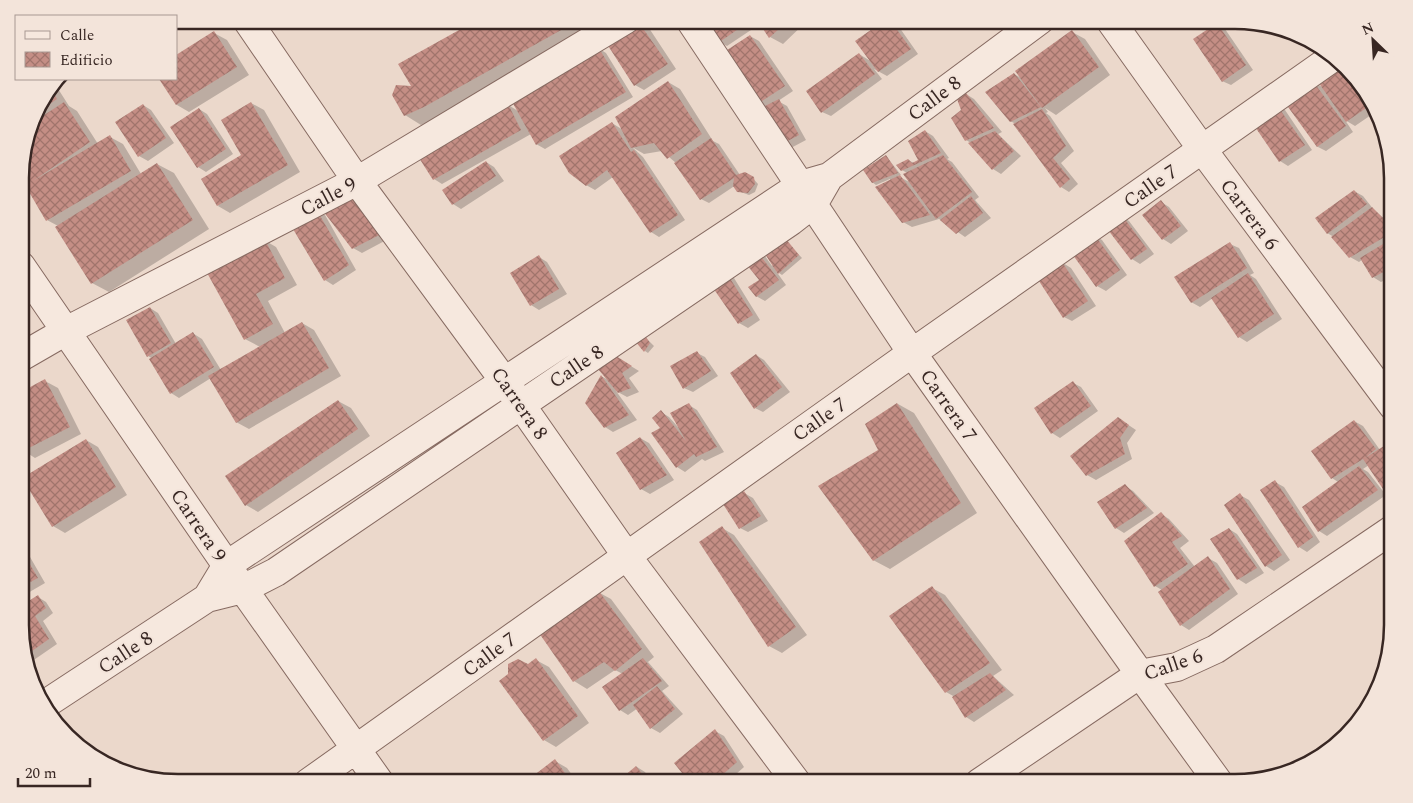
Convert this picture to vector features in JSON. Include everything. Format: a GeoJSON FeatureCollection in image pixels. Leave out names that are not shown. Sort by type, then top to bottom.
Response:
{"type":"FeatureCollection","features":[{"type":"Feature","properties":{"kind":"street","name":"Carrera 8"},"geometry":{"type":"LineString","coordinates":[[253,29],[357,181],[521,404],[626,555],[790,774]]}},
{"type":"Feature","properties":{"kind":"street","name":"Calle 9"},"geometry":{"type":"LineString","coordinates":[[29,352],[66,331],[357,181],[610,29]]}},
{"type":"Feature","properties":{"kind":"street","name":"Carrera 7"},"geometry":{"type":"LineString","coordinates":[[696,29],[912,352],[1212,774]]}},
{"type":"Feature","properties":{"kind":"street","name":"Calle 8"},"geometry":{"type":"LineString","coordinates":[[207,598],[226,565],[505,382],[807,194],[1028,29]]}},
{"type":"Feature","properties":{"kind":"street","name":"Carrera 6"},"geometry":{"type":"LineString","coordinates":[[1116,29],[1202,149],[1384,394]]}},
{"type":"Feature","properties":{"kind":"street","name":"Calle 7"},"geometry":{"type":"LineString","coordinates":[[321,774],[912,352],[1327,61]]}},
{"type":"Feature","properties":{"kind":"street","name":"Calle 8"},"geometry":{"type":"LineString","coordinates":[[50,701],[207,598],[243,589],[276,572],[791,220],[807,194]]}},
{"type":"Feature","properties":{"kind":"street","name":"Carrera 9"},"geometry":{"type":"LineString","coordinates":[[29,278],[226,565],[374,774]]}},
{"type":"Feature","properties":{"kind":"street","name":"Calle 6"},"geometry":{"type":"LineString","coordinates":[[992,774],[1140,674],[1177,667],[1216,649],[1384,535]]}},
{"type":"Feature","properties":{"kind":"building"},"geometry":{"type":"Polygon","coordinates":[[[461,29],[563,29],[424,107],[404,116],[392,95],[396,85],[411,86],[398,64],[461,29]]]}},
{"type":"Feature","properties":{"kind":"building"},"geometry":{"type":"Polygon","coordinates":[[[623,29],[643,29],[668,64],[634,86],[605,41],[623,29]]]}},
{"type":"Feature","properties":{"kind":"building"},"geometry":{"type":"Polygon","coordinates":[[[708,29],[738,29],[718,43],[708,29]]]}},
{"type":"Feature","properties":{"kind":"building"},"geometry":{"type":"Polygon","coordinates":[[[763,29],[779,29],[769,38],[763,29]]]}},
{"type":"Feature","properties":{"kind":"building"},"geometry":{"type":"Polygon","coordinates":[[[872,29],[897,29],[911,49],[878,72],[855,41],[872,29]]]}},
{"type":"Feature","properties":{"kind":"building"},"geometry":{"type":"Polygon","coordinates":[[[1208,29],[1221,29],[1246,65],[1222,82],[1193,39],[1208,29]]]}},
{"type":"Feature","properties":{"kind":"building"},"geometry":{"type":"Polygon","coordinates":[[[1072,30],[1099,67],[1042,108],[1015,71],[1072,30]]]}},
{"type":"Feature","properties":{"kind":"building"},"geometry":{"type":"Polygon","coordinates":[[[214,31],[237,67],[176,105],[160,80],[178,80],[178,54],[214,31]]]}},
{"type":"Feature","properties":{"kind":"building"},"geometry":{"type":"Polygon","coordinates":[[[750,35],[785,86],[753,107],[718,56],[750,35]]]}},
{"type":"Feature","properties":{"kind":"building"},"geometry":{"type":"Polygon","coordinates":[[[598,47],[626,92],[536,145],[510,98],[598,47]]]}},
{"type":"Feature","properties":{"kind":"building"},"geometry":{"type":"Polygon","coordinates":[[[859,53],[875,74],[821,113],[806,91],[859,53]]]}},
{"type":"Feature","properties":{"kind":"building"},"geometry":{"type":"Polygon","coordinates":[[[1334,66],[1341,72],[1366,108],[1346,122],[1316,79],[1334,66]]]}},
{"type":"Feature","properties":{"kind":"building"},"geometry":{"type":"Polygon","coordinates":[[[1014,73],[1041,107],[1010,122],[985,92],[1014,73]]]}},
{"type":"Feature","properties":{"kind":"building"},"geometry":{"type":"Polygon","coordinates":[[[1312,80],[1346,126],[1317,147],[1283,100],[1312,80]]]}},
{"type":"Feature","properties":{"kind":"building"},"geometry":{"type":"Polygon","coordinates":[[[668,81],[702,134],[667,159],[654,143],[631,148],[615,117],[668,81]]]}},
{"type":"Feature","properties":{"kind":"building"},"geometry":{"type":"Polygon","coordinates":[[[966,93],[994,128],[965,141],[951,118],[961,110],[957,99],[966,93]]]}},
{"type":"Feature","properties":{"kind":"building"},"geometry":{"type":"Polygon","coordinates":[[[55,95],[57,99],[48,105],[55,95]]]}},
{"type":"Feature","properties":{"kind":"building"},"geometry":{"type":"Polygon","coordinates":[[[779,99],[799,135],[780,145],[759,109],[779,99]]]}},
{"type":"Feature","properties":{"kind":"building"},"geometry":{"type":"Polygon","coordinates":[[[64,102],[90,142],[33,181],[110,135],[131,171],[46,221],[29,192],[30,158],[34,139],[42,116],[64,102]]]}},
{"type":"Feature","properties":{"kind":"building"},"geometry":{"type":"Polygon","coordinates":[[[251,102],[288,165],[217,206],[201,179],[241,155],[221,120],[251,102]]]}},
{"type":"Feature","properties":{"kind":"building"},"geometry":{"type":"Polygon","coordinates":[[[507,102],[521,130],[433,180],[414,150],[507,102]]]}},
{"type":"Feature","properties":{"kind":"building"},"geometry":{"type":"Polygon","coordinates":[[[143,104],[166,138],[138,157],[115,122],[143,104]]]}},
{"type":"Feature","properties":{"kind":"building"},"geometry":{"type":"Polygon","coordinates":[[[1276,104],[1305,145],[1279,162],[1251,121],[1276,104]]]}},
{"type":"Feature","properties":{"kind":"building"},"geometry":{"type":"Polygon","coordinates":[[[199,108],[226,149],[197,168],[170,127],[199,108]]]}},
{"type":"Feature","properties":{"kind":"building"},"geometry":{"type":"Polygon","coordinates":[[[1042,109],[1066,146],[1053,158],[1070,179],[1060,188],[1013,124],[1042,109]]]}},
{"type":"Feature","properties":{"kind":"building"},"geometry":{"type":"Polygon","coordinates":[[[612,122],[631,152],[634,150],[678,215],[650,233],[607,170],[586,186],[569,173],[559,156],[612,122]]]}},
{"type":"Feature","properties":{"kind":"building"},"geometry":{"type":"Polygon","coordinates":[[[925,130],[941,153],[901,171],[896,165],[908,159],[912,163],[918,160],[908,141],[925,130]]]}},
{"type":"Feature","properties":{"kind":"building"},"geometry":{"type":"Polygon","coordinates":[[[995,131],[1014,151],[992,170],[968,143],[995,131]]]}},
{"type":"Feature","properties":{"kind":"building"},"geometry":{"type":"Polygon","coordinates":[[[711,138],[736,175],[745,172],[754,177],[755,184],[748,193],[737,192],[733,186],[734,178],[700,200],[674,163],[711,138]]]}},
{"type":"Feature","properties":{"kind":"building"},"geometry":{"type":"Polygon","coordinates":[[[886,155],[898,173],[872,183],[863,170],[886,155]]]}},
{"type":"Feature","properties":{"kind":"building"},"geometry":{"type":"Polygon","coordinates":[[[943,155],[972,192],[936,219],[903,174],[943,155]]]}},
{"type":"Feature","properties":{"kind":"building"},"geometry":{"type":"Polygon","coordinates":[[[486,161],[496,176],[452,205],[442,190],[486,161]]]}},
{"type":"Feature","properties":{"kind":"building"},"geometry":{"type":"Polygon","coordinates":[[[157,163],[193,220],[91,284],[55,227],[157,163]]]}},
{"type":"Feature","properties":{"kind":"building"},"geometry":{"type":"Polygon","coordinates":[[[900,175],[930,215],[902,223],[875,187],[900,175]]]}},
{"type":"Feature","properties":{"kind":"building"},"geometry":{"type":"Polygon","coordinates":[[[1354,190],[1367,204],[1327,234],[1315,218],[1354,190]]]}},
{"type":"Feature","properties":{"kind":"building"},"geometry":{"type":"Polygon","coordinates":[[[347,193],[385,232],[352,249],[320,207],[347,193]]]}},
{"type":"Feature","properties":{"kind":"building"},"geometry":{"type":"Polygon","coordinates":[[[971,196],[983,213],[956,234],[940,220],[971,196]]]}},
{"type":"Feature","properties":{"kind":"building"},"geometry":{"type":"Polygon","coordinates":[[[1161,200],[1181,226],[1162,240],[1142,215],[1161,200]]]}},
{"type":"Feature","properties":{"kind":"building"},"geometry":{"type":"Polygon","coordinates":[[[1372,207],[1384,219],[1384,237],[1349,258],[1331,237],[1372,207]]]}},
{"type":"Feature","properties":{"kind":"building"},"geometry":{"type":"Polygon","coordinates":[[[316,209],[349,265],[324,281],[290,224],[316,209]]]}},
{"type":"Feature","properties":{"kind":"building"},"geometry":{"type":"Polygon","coordinates":[[[1121,214],[1147,249],[1131,260],[1105,226],[1121,214]]]}},
{"type":"Feature","properties":{"kind":"building"},"geometry":{"type":"Polygon","coordinates":[[[1094,234],[1120,270],[1096,287],[1070,251],[1094,234]]]}},
{"type":"Feature","properties":{"kind":"building"},"geometry":{"type":"Polygon","coordinates":[[[264,238],[285,278],[256,294],[273,324],[244,340],[206,271],[264,238]]]}},
{"type":"Feature","properties":{"kind":"building"},"geometry":{"type":"Polygon","coordinates":[[[786,239],[799,255],[778,274],[765,254],[786,239]]]}},
{"type":"Feature","properties":{"kind":"building"},"geometry":{"type":"Polygon","coordinates":[[[1230,242],[1247,268],[1191,303],[1174,277],[1230,242]]]}},
{"type":"Feature","properties":{"kind":"building"},"geometry":{"type":"Polygon","coordinates":[[[1384,243],[1384,272],[1372,278],[1360,258],[1384,243]]]}},
{"type":"Feature","properties":{"kind":"building"},"geometry":{"type":"Polygon","coordinates":[[[756,250],[779,280],[756,297],[748,287],[759,280],[743,260],[756,250]]]}},
{"type":"Feature","properties":{"kind":"building"},"geometry":{"type":"Polygon","coordinates":[[[539,255],[559,289],[530,306],[510,273],[539,255]]]}},
{"type":"Feature","properties":{"kind":"building"},"geometry":{"type":"Polygon","coordinates":[[[1062,262],[1088,301],[1063,318],[1037,278],[1062,262]]]}},
{"type":"Feature","properties":{"kind":"building"},"geometry":{"type":"Polygon","coordinates":[[[726,272],[753,315],[738,324],[711,285],[726,272]]]}},
{"type":"Feature","properties":{"kind":"building"},"geometry":{"type":"Polygon","coordinates":[[[1248,273],[1274,314],[1238,338],[1211,298],[1248,273]]]}},
{"type":"Feature","properties":{"kind":"building"},"geometry":{"type":"Polygon","coordinates":[[[150,307],[171,343],[147,357],[126,320],[150,307]]]}},
{"type":"Feature","properties":{"kind":"building"},"geometry":{"type":"Polygon","coordinates":[[[302,322],[329,368],[236,423],[208,376],[302,322]]]}},
{"type":"Feature","properties":{"kind":"building"},"geometry":{"type":"Polygon","coordinates":[[[193,332],[214,367],[170,394],[149,359],[193,332]]]}},
{"type":"Feature","properties":{"kind":"building"},"geometry":{"type":"Polygon","coordinates":[[[644,334],[650,343],[644,352],[635,341],[644,334]]]}},
{"type":"Feature","properties":{"kind":"building"},"geometry":{"type":"Polygon","coordinates":[[[697,351],[711,371],[683,389],[670,366],[697,351]]]}},
{"type":"Feature","properties":{"kind":"building"},"geometry":{"type":"Polygon","coordinates":[[[756,354],[782,387],[754,409],[730,373],[756,354]]]}},
{"type":"Feature","properties":{"kind":"building"},"geometry":{"type":"Polygon","coordinates":[[[616,356],[632,366],[622,373],[631,388],[618,393],[598,369],[616,356]]]}},
{"type":"Feature","properties":{"kind":"building"},"geometry":{"type":"Polygon","coordinates":[[[601,375],[629,415],[604,428],[585,403],[601,375]]]}},
{"type":"Feature","properties":{"kind":"building"},"geometry":{"type":"Polygon","coordinates":[[[45,379],[70,427],[29,448],[29,388],[45,379]]]}},
{"type":"Feature","properties":{"kind":"building"},"geometry":{"type":"Polygon","coordinates":[[[1073,381],[1091,406],[1051,434],[1034,408],[1073,381]]]}},
{"type":"Feature","properties":{"kind":"building"},"geometry":{"type":"Polygon","coordinates":[[[338,400],[358,429],[245,506],[225,476],[338,400]]]}},
{"type":"Feature","properties":{"kind":"building"},"geometry":{"type":"Polygon","coordinates":[[[689,403],[717,447],[696,457],[694,454],[676,468],[651,433],[660,428],[652,418],[661,410],[686,441],[670,413],[689,403]]]}},
{"type":"Feature","properties":{"kind":"building"},"geometry":{"type":"Polygon","coordinates":[[[897,403],[961,503],[873,561],[818,486],[878,450],[865,424],[897,403]]]}},
{"type":"Feature","properties":{"kind":"building"},"geometry":{"type":"Polygon","coordinates":[[[1118,417],[1129,425],[1120,438],[1125,454],[1086,476],[1070,456],[1118,417]]]}},
{"type":"Feature","properties":{"kind":"building"},"geometry":{"type":"Polygon","coordinates":[[[1354,420],[1376,449],[1365,458],[1384,446],[1384,488],[1363,459],[1331,479],[1311,451],[1354,420]]]}},
{"type":"Feature","properties":{"kind":"building"},"geometry":{"type":"Polygon","coordinates":[[[640,437],[667,475],[640,490],[616,453],[640,437]]]}},
{"type":"Feature","properties":{"kind":"building"},"geometry":{"type":"Polygon","coordinates":[[[86,439],[116,487],[52,527],[29,489],[29,474],[86,439]]]}},
{"type":"Feature","properties":{"kind":"building"},"geometry":{"type":"Polygon","coordinates":[[[1359,466],[1378,490],[1318,532],[1302,507],[1359,466]]]}},
{"type":"Feature","properties":{"kind":"building"},"geometry":{"type":"Polygon","coordinates":[[[1275,480],[1313,537],[1298,548],[1260,490],[1275,480]]]}},
{"type":"Feature","properties":{"kind":"building"},"geometry":{"type":"Polygon","coordinates":[[[1125,484],[1147,508],[1115,529],[1097,502],[1125,484]]]}},
{"type":"Feature","properties":{"kind":"building"},"geometry":{"type":"Polygon","coordinates":[[[744,491],[761,516],[739,529],[723,504],[744,491]]]}},
{"type":"Feature","properties":{"kind":"building"},"geometry":{"type":"Polygon","coordinates":[[[1240,493],[1282,555],[1265,567],[1224,505],[1240,493]]]}},
{"type":"Feature","properties":{"kind":"building"},"geometry":{"type":"Polygon","coordinates":[[[1161,512],[1182,536],[1172,542],[1188,564],[1154,587],[1124,541],[1161,512]]]}},
{"type":"Feature","properties":{"kind":"building"},"geometry":{"type":"Polygon","coordinates":[[[722,526],[796,627],[768,647],[699,542],[722,526]]]}},
{"type":"Feature","properties":{"kind":"building"},"geometry":{"type":"Polygon","coordinates":[[[1229,528],[1257,568],[1237,580],[1210,539],[1229,528]]]}},
{"type":"Feature","properties":{"kind":"building"},"geometry":{"type":"Polygon","coordinates":[[[1208,556],[1230,589],[1180,626],[1158,592],[1208,556]]]}},
{"type":"Feature","properties":{"kind":"building"},"geometry":{"type":"Polygon","coordinates":[[[29,563],[38,578],[29,583],[29,563]]]}},
{"type":"Feature","properties":{"kind":"building"},"geometry":{"type":"Polygon","coordinates":[[[932,586],[990,663],[945,693],[889,616],[932,586]]]}},
{"type":"Feature","properties":{"kind":"building"},"geometry":{"type":"Polygon","coordinates":[[[598,590],[642,649],[615,671],[604,662],[573,682],[539,633],[598,590]]]}},
{"type":"Feature","properties":{"kind":"building"},"geometry":{"type":"Polygon","coordinates":[[[38,595],[46,608],[35,616],[49,639],[31,651],[29,625],[29,601],[38,595]]]}},
{"type":"Feature","properties":{"kind":"building"},"geometry":{"type":"Polygon","coordinates":[[[536,658],[578,716],[543,741],[499,681],[508,674],[508,664],[518,659],[528,664],[536,658]]]}},
{"type":"Feature","properties":{"kind":"building"},"geometry":{"type":"Polygon","coordinates":[[[643,658],[662,681],[619,711],[602,687],[643,658]]]}},
{"type":"Feature","properties":{"kind":"building"},"geometry":{"type":"Polygon","coordinates":[[[990,673],[1006,690],[965,718],[952,697],[990,673]]]}},
{"type":"Feature","properties":{"kind":"building"},"geometry":{"type":"Polygon","coordinates":[[[657,686],[675,709],[650,729],[633,705],[657,686]]]}},
{"type":"Feature","properties":{"kind":"building"},"geometry":{"type":"Polygon","coordinates":[[[715,729],[737,762],[723,774],[683,774],[674,763],[715,729]]]}},
{"type":"Feature","properties":{"kind":"building"},"geometry":{"type":"Polygon","coordinates":[[[555,759],[566,774],[536,774],[555,759]]]}},
{"type":"Feature","properties":{"kind":"building"},"geometry":{"type":"Polygon","coordinates":[[[636,766],[642,774],[627,774],[636,766]]]}}]}
